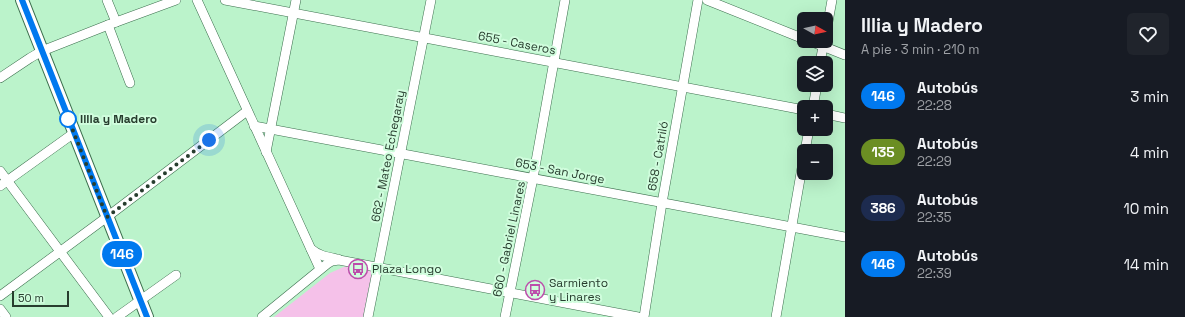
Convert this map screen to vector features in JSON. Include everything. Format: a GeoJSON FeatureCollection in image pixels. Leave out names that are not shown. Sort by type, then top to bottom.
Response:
{"type":"FeatureCollection","features":[{"type":"Feature","properties":{"kind":"main road"},"geometry":{"type":"LineString","coordinates":[[22,0],[147,317]]}},
{"type":"Feature","properties":{"kind":"street"},"geometry":{"type":"LineString","coordinates":[[107,0],[112,24],[130,83]]}},
{"type":"Feature","properties":{"kind":"street"},"geometry":{"type":"LineString","coordinates":[[0,78],[30,58],[42,52],[176,0]]}},
{"type":"Feature","properties":{"kind":"street"},"geometry":{"type":"LineString","coordinates":[[197,0],[320,269]]}},
{"type":"Feature","properties":{"kind":"street","name":"655 - Caseros"},"geometry":{"type":"LineString","coordinates":[[225,0],[797,109]]}},
{"type":"Feature","properties":{"kind":"street"},"geometry":{"type":"LineString","coordinates":[[266,152],[296,0]]}},
{"type":"Feature","properties":{"kind":"street","name":"662 - Mateo Echegaray"},"geometry":{"type":"LineString","coordinates":[[368,317],[431,0]]}},
{"type":"Feature","properties":{"kind":"street","name":"660 - Gabriel Linares"},"geometry":{"type":"LineString","coordinates":[[505,317],[533,178],[565,0]]}},
{"type":"Feature","properties":{"kind":"street","name":"658 - Catriló"},"geometry":{"type":"LineString","coordinates":[[644,317],[662,203],[698,0]]}},
{"type":"Feature","properties":{"kind":"street"},"geometry":{"type":"LineString","coordinates":[[707,0],[797,35]]}},
{"type":"Feature","properties":{"kind":"street"},"geometry":{"type":"LineString","coordinates":[[830,12],[832,0]]}},
{"type":"Feature","properties":{"kind":"street"},"geometry":{"type":"LineString","coordinates":[[832,48],[845,55]]}},
{"type":"Feature","properties":{"kind":"street"},"geometry":{"type":"LineString","coordinates":[[0,296],[247,111]]}},
{"type":"Feature","properties":{"kind":"street"},"geometry":{"type":"LineString","coordinates":[[833,115],[845,118]]}},
{"type":"Feature","properties":{"kind":"street","name":"653 - San Jorge"},"geometry":{"type":"LineString","coordinates":[[254,126],[845,237]]}},
{"type":"Feature","properties":{"kind":"street"},"geometry":{"type":"LineString","coordinates":[[4,183],[74,133]]}},
{"type":"Feature","properties":{"kind":"street"},"geometry":{"type":"LineString","coordinates":[[0,171],[4,183],[60,252],[109,317]]}},
{"type":"Feature","properties":{"kind":"street"},"geometry":{"type":"LineString","coordinates":[[776,317],[800,180]]}},
{"type":"Feature","properties":{"kind":"street"},"geometry":{"type":"LineString","coordinates":[[310,248],[316,254],[340,260],[638,317]]}},
{"type":"Feature","properties":{"kind":"street"},"geometry":{"type":"LineString","coordinates":[[262,317],[320,269],[332,261],[340,260]]}},
{"type":"Feature","properties":{"kind":"street"},"geometry":{"type":"LineString","coordinates":[[117,317],[176,275]]}},
{"type":"Feature","properties":{"kind":"street"},"geometry":{"type":"LineString","coordinates":[[0,309],[6,317]]}},
{"type":"Feature","properties":{"kind":"shaded area"},"geometry":{"type":"Polygon","coordinates":[[[346,266],[371,270],[373,273],[364,317],[274,317],[330,273],[346,266]]]}},
{"type":"Feature","properties":{"kind":"bus line","name":"146"},"geometry":{"type":"LineString","coordinates":[[22,0],[147,317]]}},
{"type":"Feature","properties":{"kind":"place","name":"Illia y Madero"},"geometry":{"type":"Point","coordinates":[68,119]}},
{"type":"Feature","properties":{"kind":"place","name":"Plaza Longo"},"geometry":{"type":"Point","coordinates":[358,269]}},
{"type":"Feature","properties":{"kind":"place","name":"Sarmiento y Linares"},"geometry":{"type":"Point","coordinates":[535,290]}},
{"type":"Feature","properties":{"kind":"route"},"geometry":{"type":"LineString","coordinates":[[68,119],[107,217],[209,140]]}}]}
